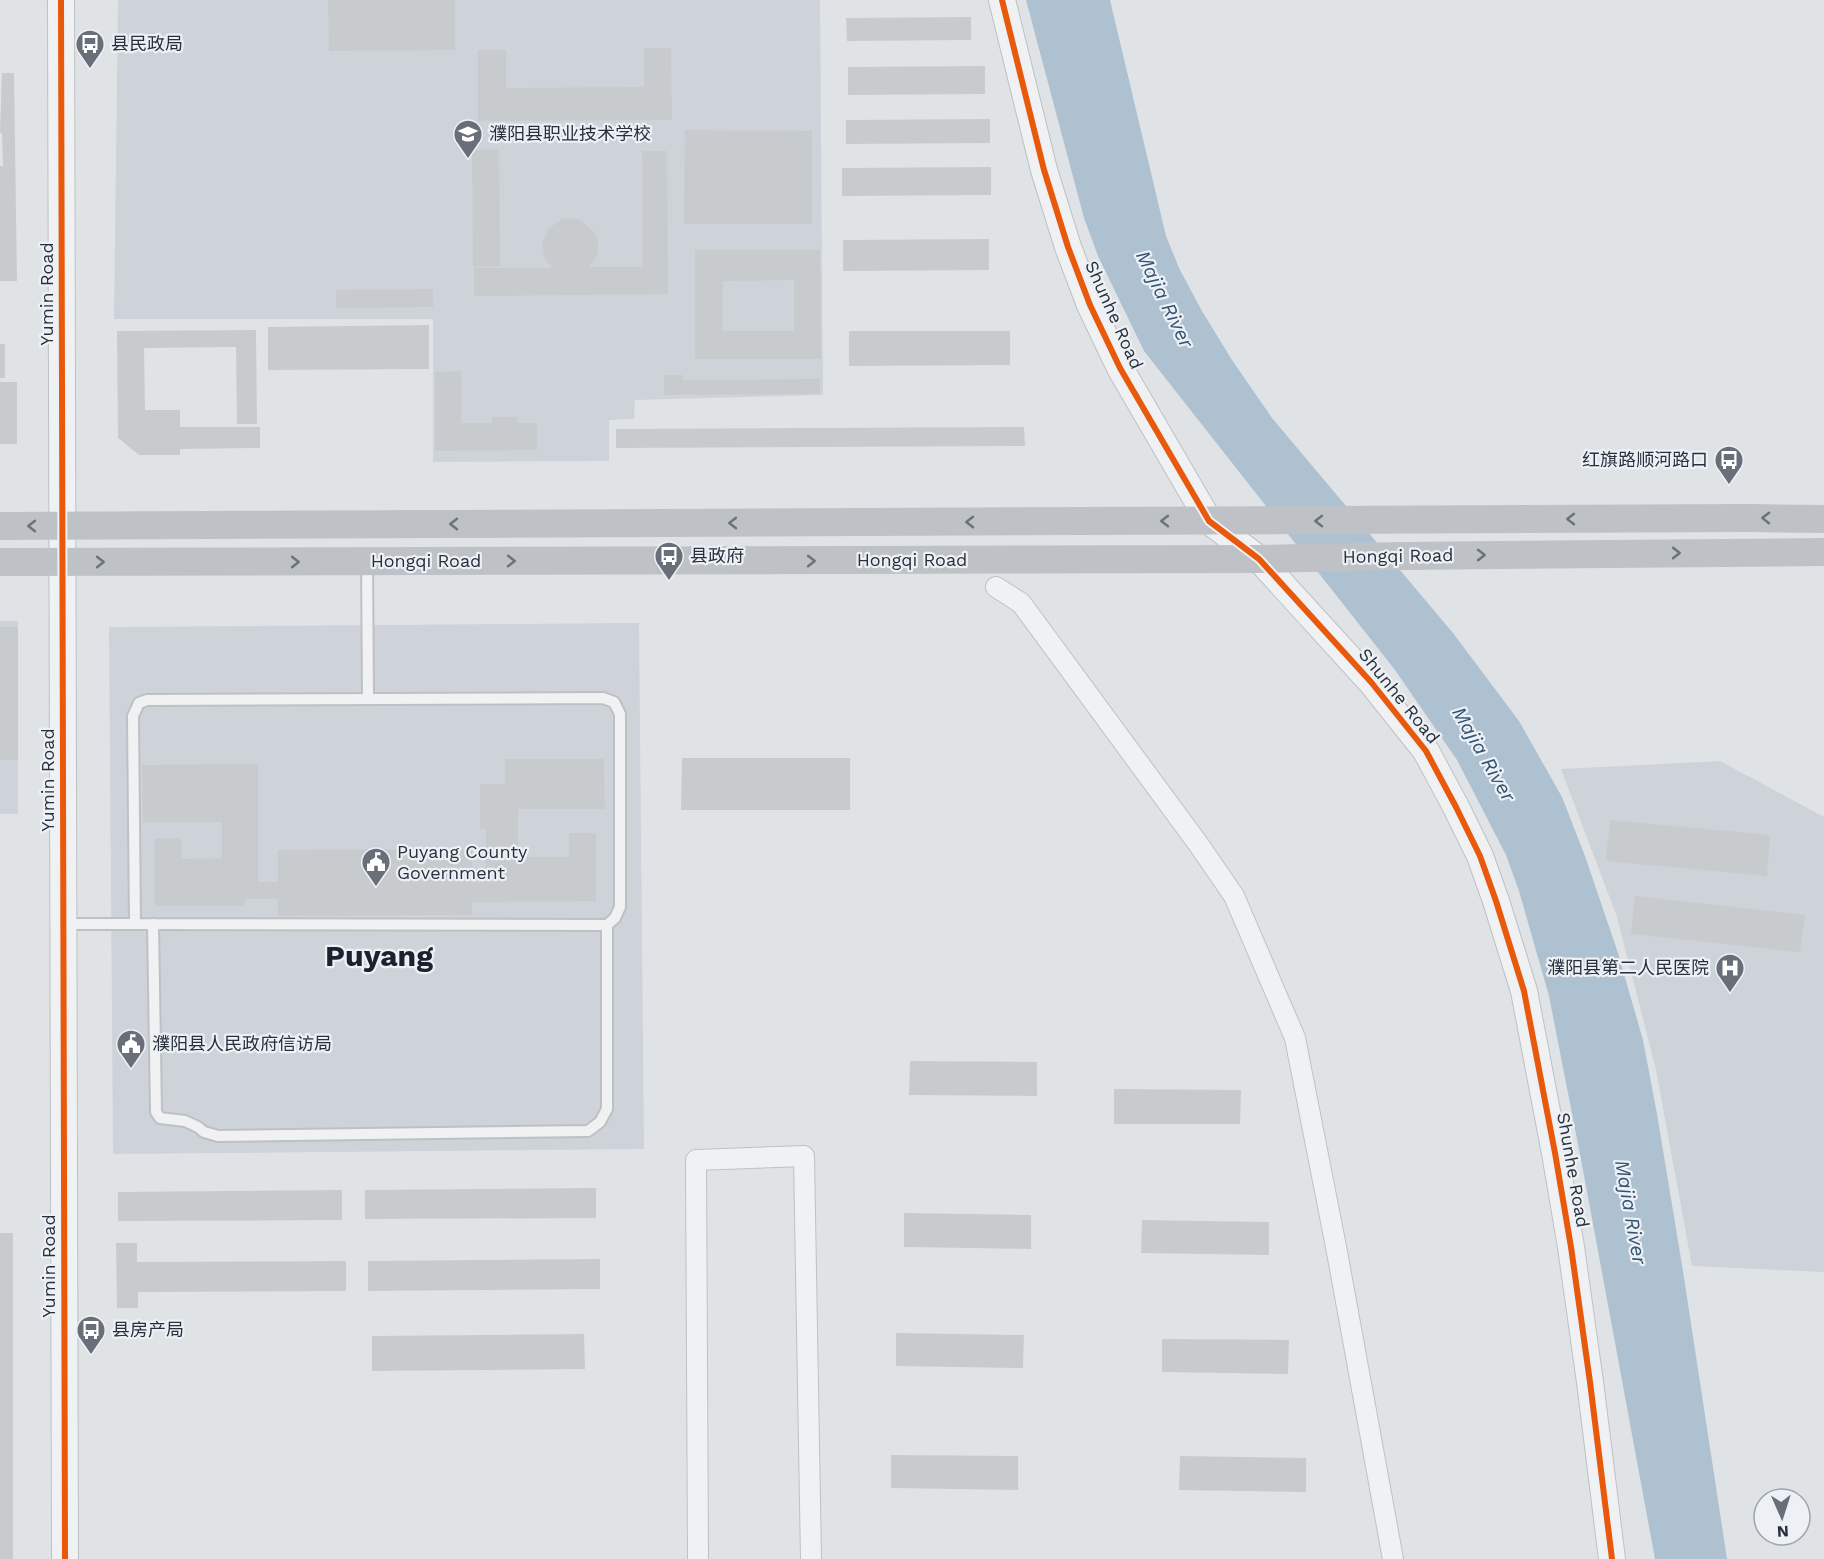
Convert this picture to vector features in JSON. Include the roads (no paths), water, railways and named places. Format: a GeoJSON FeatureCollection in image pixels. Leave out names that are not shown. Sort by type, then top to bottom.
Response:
{"type":"FeatureCollection","features":[{"type":"Feature","properties":{"kind":"main road","name":"Hongqi Road"},"geometry":{"type":"LineString","coordinates":[[0,526],[1824,519]]}},
{"type":"Feature","properties":{"kind":"main road"},"geometry":{"type":"LineString","coordinates":[[769,523],[769,561]]}},
{"type":"Feature","properties":{"kind":"main road","name":"Hongqi Road"},"geometry":{"type":"LineString","coordinates":[[0,562],[1259,559],[1824,552]]}},
{"type":"Feature","properties":{"kind":"street","name":"Yumin Road"},"geometry":{"type":"LineString","coordinates":[[61,0],[65,1559]]}},
{"type":"Feature","properties":{"kind":"street","name":"Shunhe Road"},"geometry":{"type":"LineString","coordinates":[[1002,0],[1044,170],[1068,247],[1090,305],[1120,368],[1209,521],[1259,559],[1371,682],[1426,752],[1470,836],[1496,901],[1524,992],[1555,1153],[1587,1360],[1612,1559]]}},
{"type":"Feature","properties":{"kind":"street"},"geometry":{"type":"LineString","coordinates":[[996,587],[1021,603],[1234,896],[1295,1038],[1393,1559]]}},
{"type":"Feature","properties":{"kind":"street"},"geometry":{"type":"LineString","coordinates":[[699,1559],[696,1160],[804,1156],[811,1559]]}},
{"type":"Feature","properties":{"kind":"lane"},"geometry":{"type":"LineString","coordinates":[[368,561],[368,699]]}},
{"type":"Feature","properties":{"kind":"lane"},"geometry":{"type":"LineString","coordinates":[[63,924],[607,925],[615,918],[620,907],[620,714],[614,702],[603,698],[147,700],[139,703],[133,716],[135,924]]}},
{"type":"Feature","properties":{"kind":"lane"},"geometry":{"type":"LineString","coordinates":[[153,924],[156,1112],[160,1118],[185,1121],[204,1132],[218,1136],[588,1131],[600,1122],[608,1109],[607,925]]}},
{"type":"Feature","properties":{"kind":"water","name":"Majia River"},"geometry":{"type":"Polygon","coordinates":[[[1026,0],[1110,0],[1166,236],[1179,268],[1202,311],[1272,418],[1453,633],[1519,721],[1562,797],[1618,953],[1643,1040],[1683,1271],[1727,1559],[1655,1559],[1549,996],[1519,891],[1506,855],[1457,760],[1395,670],[1144,351],[1098,256],[1084,218],[1026,0]]]}},
{"type":"Feature","properties":{"kind":"place","name":"县民政局"},"geometry":{"type":"Point","coordinates":[90,70]}},
{"type":"Feature","properties":{"kind":"place","name":"濮阳县职业技术学校"},"geometry":{"type":"Point","coordinates":[468,160]}},
{"type":"Feature","properties":{"kind":"place","name":"红旗路顺河路口"},"geometry":{"type":"Point","coordinates":[1729,486]}},
{"type":"Feature","properties":{"kind":"place","name":"县政府"},"geometry":{"type":"Point","coordinates":[669,582]}},
{"type":"Feature","properties":{"kind":"place","name":"Puyang County Government"},"geometry":{"type":"Point","coordinates":[376,888]}},
{"type":"Feature","properties":{"kind":"place","name":"濮阳县第二人民医院"},"geometry":{"type":"Point","coordinates":[1730,994]}},
{"type":"Feature","properties":{"kind":"place","name":"濮阳县人民政府信访局"},"geometry":{"type":"Point","coordinates":[131,1070]}},
{"type":"Feature","properties":{"kind":"place","name":"县房产局"},"geometry":{"type":"Point","coordinates":[91,1356]}},
{"type":"Feature","properties":{"kind":"district","name":"Puyang"},"geometry":{"type":"Point","coordinates":[379,956]}}]}
